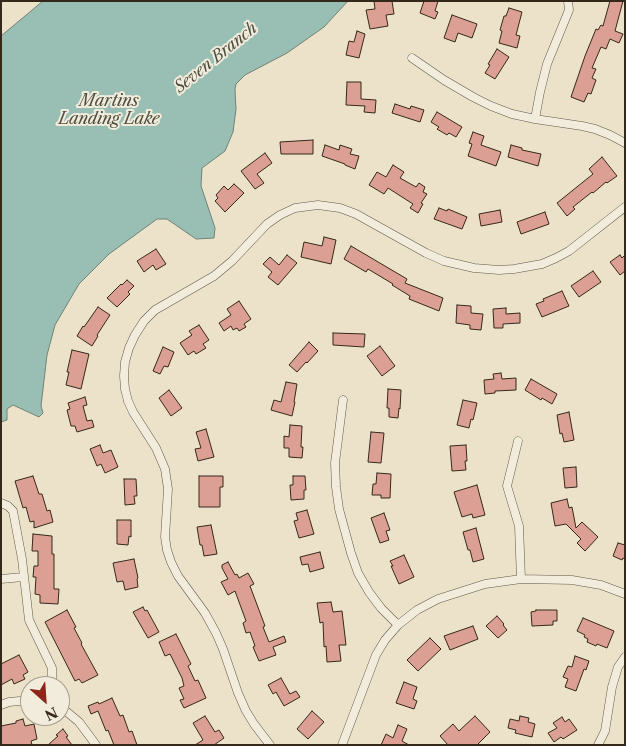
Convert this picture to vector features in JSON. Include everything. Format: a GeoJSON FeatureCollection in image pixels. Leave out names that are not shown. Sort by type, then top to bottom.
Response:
{"type":"FeatureCollection","features":[{"type":"Feature","properties":{"kind":"street"},"geometry":{"type":"LineString","coordinates":[[535,119],[547,64],[569,10],[568,1]]}},
{"type":"Feature","properties":{"kind":"street"},"geometry":{"type":"LineString","coordinates":[[412,58],[491,106],[512,114],[588,128],[610,135],[625,143]]}},
{"type":"Feature","properties":{"kind":"street"},"geometry":{"type":"LineString","coordinates":[[270,745],[246,711],[216,633],[205,613],[178,576],[167,550],[165,537],[168,490],[165,469],[156,448],[132,412],[125,389],[125,362],[135,335],[144,321],[155,310],[214,276],[232,261],[266,224],[295,208],[318,205],[340,208],[356,214],[444,261],[459,266],[499,270],[542,264],[556,258],[569,251],[625,208]]}},
{"type":"Feature","properties":{"kind":"street"},"geometry":{"type":"LineString","coordinates":[[342,400],[335,463],[339,509],[358,574],[381,608],[398,625]]}},
{"type":"Feature","properties":{"kind":"street"},"geometry":{"type":"LineString","coordinates":[[518,441],[508,486],[520,526],[521,579]]}},
{"type":"Feature","properties":{"kind":"street"},"geometry":{"type":"LineString","coordinates":[[1,503],[13,511],[22,559],[29,620],[52,668],[52,676]]}},
{"type":"Feature","properties":{"kind":"street"},"geometry":{"type":"LineString","coordinates":[[1,579],[23,578]]}},
{"type":"Feature","properties":{"kind":"street"},"geometry":{"type":"LineString","coordinates":[[342,745],[376,655],[385,640],[398,625],[417,610],[438,599],[485,584],[521,579],[572,580],[601,585],[625,594]]}},
{"type":"Feature","properties":{"kind":"street"},"geometry":{"type":"LineString","coordinates":[[598,745],[605,731],[612,687],[618,667],[625,657]]}},
{"type":"Feature","properties":{"kind":"street"},"geometry":{"type":"LineString","coordinates":[[1,704],[20,701]]}},
{"type":"Feature","properties":{"kind":"street"},"geometry":{"type":"LineString","coordinates":[[70,714],[79,722],[96,745]]}},
{"type":"Feature","properties":{"kind":"water","name":"Martins Landing Lake"},"geometry":{"type":"Polygon","coordinates":[[[43,1],[348,1],[324,27],[287,53],[245,75],[236,84],[236,109],[233,132],[225,151],[202,168],[201,186],[215,228],[214,238],[196,239],[167,219],[157,219],[109,254],[79,284],[55,325],[47,355],[41,406],[43,413],[39,417],[13,405],[7,409],[7,420],[1,422],[1,36],[43,1]]]}},
{"type":"Feature","properties":{"kind":"building"},"geometry":{"type":"Polygon","coordinates":[[[374,1],[392,1],[394,14],[386,15],[388,26],[370,29],[366,10],[375,9],[374,1]]]}},
{"type":"Feature","properties":{"kind":"building"},"geometry":{"type":"Polygon","coordinates":[[[424,1],[438,1],[435,11],[438,12],[435,19],[420,13],[424,1]]]}},
{"type":"Feature","properties":{"kind":"building"},"geometry":{"type":"Polygon","coordinates":[[[610,1],[623,1],[615,31],[623,34],[619,43],[610,39],[606,49],[601,47],[592,68],[596,69],[592,78],[596,80],[591,94],[588,93],[584,102],[571,97],[596,29],[598,30],[601,25],[603,26],[610,1]]]}},
{"type":"Feature","properties":{"kind":"building"},"geometry":{"type":"Polygon","coordinates":[[[509,8],[522,12],[516,35],[520,36],[517,48],[499,43],[504,16],[506,16],[509,8]]]}},
{"type":"Feature","properties":{"kind":"building"},"geometry":{"type":"Polygon","coordinates":[[[452,15],[477,24],[472,38],[458,33],[455,42],[444,38],[452,15]]]}},
{"type":"Feature","properties":{"kind":"building"},"geometry":{"type":"Polygon","coordinates":[[[357,31],[365,34],[359,58],[346,55],[349,41],[354,42],[357,31]]]}},
{"type":"Feature","properties":{"kind":"building"},"geometry":{"type":"Polygon","coordinates":[[[497,49],[509,57],[495,79],[485,73],[497,49]]]}},
{"type":"Feature","properties":{"kind":"building"},"geometry":{"type":"Polygon","coordinates":[[[347,82],[361,82],[361,99],[376,100],[375,113],[364,112],[365,106],[346,105],[347,82]]]}},
{"type":"Feature","properties":{"kind":"building"},"geometry":{"type":"Polygon","coordinates":[[[395,104],[410,109],[411,106],[424,110],[420,122],[392,113],[395,104]]]}},
{"type":"Feature","properties":{"kind":"building"},"geometry":{"type":"Polygon","coordinates":[[[437,112],[462,127],[456,137],[449,133],[447,135],[437,129],[439,127],[431,122],[437,112]]]}},
{"type":"Feature","properties":{"kind":"building"},"geometry":{"type":"Polygon","coordinates":[[[473,132],[484,136],[481,145],[501,152],[496,166],[468,156],[472,144],[469,143],[473,132]]]}},
{"type":"Feature","properties":{"kind":"building"},"geometry":{"type":"Polygon","coordinates":[[[313,140],[313,154],[281,154],[280,142],[313,140]]]}},
{"type":"Feature","properties":{"kind":"building"},"geometry":{"type":"Polygon","coordinates":[[[325,145],[339,150],[340,145],[352,149],[350,154],[359,156],[355,169],[322,156],[325,145]]]}},
{"type":"Feature","properties":{"kind":"building"},"geometry":{"type":"Polygon","coordinates":[[[511,145],[522,148],[522,150],[541,154],[538,166],[508,157],[511,145]]]}},
{"type":"Feature","properties":{"kind":"building"},"geometry":{"type":"Polygon","coordinates":[[[265,153],[272,163],[257,174],[264,183],[255,189],[241,171],[265,153]]]}},
{"type":"Feature","properties":{"kind":"building"},"geometry":{"type":"Polygon","coordinates":[[[602,157],[617,176],[573,207],[575,209],[567,216],[557,203],[593,174],[589,169],[602,157]]]}},
{"type":"Feature","properties":{"kind":"building"},"geometry":{"type":"Polygon","coordinates":[[[393,165],[404,172],[400,178],[416,187],[419,183],[425,187],[423,192],[427,194],[421,203],[423,204],[418,213],[410,208],[413,204],[388,188],[384,194],[369,185],[377,172],[386,177],[393,165]]]}},
{"type":"Feature","properties":{"kind":"building"},"geometry":{"type":"Polygon","coordinates":[[[234,184],[244,193],[225,212],[215,201],[218,198],[216,195],[224,186],[228,190],[234,184]]]}},
{"type":"Feature","properties":{"kind":"building"},"geometry":{"type":"Polygon","coordinates":[[[439,208],[447,211],[448,209],[467,217],[462,229],[434,219],[439,208]]]}},
{"type":"Feature","properties":{"kind":"building"},"geometry":{"type":"Polygon","coordinates":[[[500,210],[502,222],[481,226],[479,214],[500,210]]]}},
{"type":"Feature","properties":{"kind":"building"},"geometry":{"type":"Polygon","coordinates":[[[545,212],[549,224],[521,234],[517,222],[545,212]]]}},
{"type":"Feature","properties":{"kind":"building"},"geometry":{"type":"Polygon","coordinates":[[[324,237],[336,240],[331,264],[301,257],[304,242],[322,246],[324,237]]]}},
{"type":"Feature","properties":{"kind":"building"},"geometry":{"type":"Polygon","coordinates":[[[351,246],[407,279],[405,283],[443,298],[439,311],[409,299],[410,296],[393,284],[368,269],[366,272],[344,259],[351,246]]]}},
{"type":"Feature","properties":{"kind":"building"},"geometry":{"type":"Polygon","coordinates":[[[156,249],[166,264],[156,270],[153,265],[144,272],[137,261],[156,249]]]}},
{"type":"Feature","properties":{"kind":"building"},"geometry":{"type":"Polygon","coordinates":[[[287,255],[297,263],[278,285],[268,277],[272,272],[263,264],[270,257],[279,265],[287,255]]]}},
{"type":"Feature","properties":{"kind":"building"},"geometry":{"type":"Polygon","coordinates":[[[620,255],[622,258],[625,255],[625,271],[620,275],[610,262],[620,255]]]}},
{"type":"Feature","properties":{"kind":"building"},"geometry":{"type":"Polygon","coordinates":[[[593,271],[601,282],[579,297],[571,286],[593,271]]]}},
{"type":"Feature","properties":{"kind":"building"},"geometry":{"type":"Polygon","coordinates":[[[127,280],[134,286],[128,292],[130,294],[117,307],[107,298],[127,280]]]}},
{"type":"Feature","properties":{"kind":"building"},"geometry":{"type":"Polygon","coordinates":[[[562,291],[569,306],[542,317],[536,304],[562,291]]]}},
{"type":"Feature","properties":{"kind":"building"},"geometry":{"type":"Polygon","coordinates":[[[239,301],[251,319],[244,324],[246,327],[239,331],[237,328],[233,330],[231,326],[224,331],[219,323],[231,315],[227,309],[239,301]]]}},
{"type":"Feature","properties":{"kind":"building"},"geometry":{"type":"Polygon","coordinates":[[[457,305],[471,306],[471,313],[483,314],[481,330],[470,329],[470,325],[456,323],[457,305]]]}},
{"type":"Feature","properties":{"kind":"building"},"geometry":{"type":"Polygon","coordinates":[[[98,307],[110,315],[92,346],[77,336],[98,307]]]}},
{"type":"Feature","properties":{"kind":"building"},"geometry":{"type":"Polygon","coordinates":[[[506,308],[506,314],[520,313],[520,323],[503,324],[503,328],[494,328],[493,309],[506,308]]]}},
{"type":"Feature","properties":{"kind":"building"},"geometry":{"type":"Polygon","coordinates":[[[199,325],[209,340],[203,344],[206,348],[196,354],[194,351],[188,355],[180,343],[192,335],[189,331],[199,325]]]}},
{"type":"Feature","properties":{"kind":"building"},"geometry":{"type":"Polygon","coordinates":[[[333,333],[365,334],[364,347],[333,345],[333,333]]]}},
{"type":"Feature","properties":{"kind":"building"},"geometry":{"type":"Polygon","coordinates":[[[309,342],[318,351],[297,372],[289,365],[309,342]]]}},
{"type":"Feature","properties":{"kind":"building"},"geometry":{"type":"Polygon","coordinates":[[[380,346],[395,366],[382,376],[367,356],[380,346]]]}},
{"type":"Feature","properties":{"kind":"building"},"geometry":{"type":"Polygon","coordinates":[[[163,347],[174,352],[168,367],[164,366],[160,374],[153,371],[163,347]]]}},
{"type":"Feature","properties":{"kind":"building"},"geometry":{"type":"Polygon","coordinates":[[[72,350],[89,354],[81,389],[66,385],[72,350]]]}},
{"type":"Feature","properties":{"kind":"building"},"geometry":{"type":"Polygon","coordinates":[[[501,373],[502,379],[516,378],[516,390],[495,391],[495,393],[485,394],[484,380],[494,379],[493,374],[501,373]]]}},
{"type":"Feature","properties":{"kind":"building"},"geometry":{"type":"Polygon","coordinates":[[[531,379],[557,394],[552,404],[542,398],[541,400],[525,390],[531,379]]]}},
{"type":"Feature","properties":{"kind":"building"},"geometry":{"type":"Polygon","coordinates":[[[286,382],[297,384],[292,416],[271,410],[274,400],[281,402],[286,382]]]}},
{"type":"Feature","properties":{"kind":"building"},"geometry":{"type":"Polygon","coordinates":[[[388,389],[401,390],[398,418],[389,417],[389,408],[387,408],[388,389]]]}},
{"type":"Feature","properties":{"kind":"building"},"geometry":{"type":"Polygon","coordinates":[[[169,390],[182,408],[171,416],[159,398],[169,390]]]}},
{"type":"Feature","properties":{"kind":"building"},"geometry":{"type":"Polygon","coordinates":[[[85,397],[87,405],[83,406],[87,421],[92,420],[94,427],[77,432],[75,426],[71,426],[67,410],[70,409],[68,403],[85,397]]]}},
{"type":"Feature","properties":{"kind":"building"},"geometry":{"type":"Polygon","coordinates":[[[463,400],[477,403],[469,428],[457,425],[463,400]]]}},
{"type":"Feature","properties":{"kind":"building"},"geometry":{"type":"Polygon","coordinates":[[[569,412],[574,440],[564,442],[562,433],[560,434],[557,415],[569,412]]]}},
{"type":"Feature","properties":{"kind":"building"},"geometry":{"type":"Polygon","coordinates":[[[290,425],[302,426],[302,458],[289,457],[289,448],[284,448],[284,436],[289,437],[290,425]]]}},
{"type":"Feature","properties":{"kind":"building"},"geometry":{"type":"Polygon","coordinates":[[[206,429],[214,457],[198,461],[195,449],[201,448],[196,432],[206,429]]]}},
{"type":"Feature","properties":{"kind":"building"},"geometry":{"type":"Polygon","coordinates":[[[371,432],[384,433],[381,463],[368,462],[371,432]]]}},
{"type":"Feature","properties":{"kind":"building"},"geometry":{"type":"Polygon","coordinates":[[[100,445],[103,453],[111,450],[118,467],[105,473],[101,464],[97,466],[90,449],[100,445]]]}},
{"type":"Feature","properties":{"kind":"building"},"geometry":{"type":"Polygon","coordinates":[[[466,445],[466,470],[452,471],[450,446],[466,445]]]}},
{"type":"Feature","properties":{"kind":"building"},"geometry":{"type":"Polygon","coordinates":[[[576,467],[577,487],[565,488],[563,468],[576,467]]]}},
{"type":"Feature","properties":{"kind":"building"},"geometry":{"type":"Polygon","coordinates":[[[377,473],[391,474],[390,498],[372,495],[377,473]]]}},
{"type":"Feature","properties":{"kind":"building"},"geometry":{"type":"Polygon","coordinates":[[[33,476],[39,494],[42,494],[47,511],[50,510],[53,522],[34,528],[34,521],[30,522],[26,507],[23,508],[15,481],[33,476]]]}},
{"type":"Feature","properties":{"kind":"building"},"geometry":{"type":"Polygon","coordinates":[[[199,476],[223,476],[223,487],[220,487],[220,507],[199,507],[199,476]]]}},
{"type":"Feature","properties":{"kind":"building"},"geometry":{"type":"Polygon","coordinates":[[[293,476],[305,476],[306,490],[304,490],[304,499],[291,500],[290,485],[293,485],[293,476]]]}},
{"type":"Feature","properties":{"kind":"building"},"geometry":{"type":"Polygon","coordinates":[[[124,479],[136,479],[137,496],[134,496],[135,504],[125,505],[124,479]]]}},
{"type":"Feature","properties":{"kind":"building"},"geometry":{"type":"Polygon","coordinates":[[[477,485],[485,515],[473,518],[472,514],[462,517],[454,492],[477,485]]]}},
{"type":"Feature","properties":{"kind":"building"},"geometry":{"type":"Polygon","coordinates":[[[567,499],[569,508],[572,507],[576,528],[582,522],[598,537],[585,551],[577,543],[581,539],[566,524],[555,526],[551,503],[567,499]]]}},
{"type":"Feature","properties":{"kind":"building"},"geometry":{"type":"Polygon","coordinates":[[[307,510],[314,534],[299,538],[294,521],[298,520],[296,513],[307,510]]]}},
{"type":"Feature","properties":{"kind":"building"},"geometry":{"type":"Polygon","coordinates":[[[384,513],[390,530],[386,531],[389,540],[380,543],[371,518],[384,513]]]}},
{"type":"Feature","properties":{"kind":"building"},"geometry":{"type":"Polygon","coordinates":[[[117,520],[131,520],[131,537],[129,536],[128,545],[117,544],[117,520]]]}},
{"type":"Feature","properties":{"kind":"building"},"geometry":{"type":"Polygon","coordinates":[[[211,525],[217,554],[204,556],[197,527],[211,525]]]}},
{"type":"Feature","properties":{"kind":"building"},"geometry":{"type":"Polygon","coordinates":[[[476,528],[484,559],[473,562],[463,532],[476,528]]]}},
{"type":"Feature","properties":{"kind":"building"},"geometry":{"type":"Polygon","coordinates":[[[33,534],[52,536],[54,589],[59,589],[58,604],[40,603],[40,595],[35,594],[36,577],[33,577],[34,566],[38,566],[38,551],[32,551],[33,534]]]}},
{"type":"Feature","properties":{"kind":"building"},"geometry":{"type":"Polygon","coordinates":[[[618,543],[625,545],[625,559],[623,558],[622,560],[613,556],[618,543]]]}},
{"type":"Feature","properties":{"kind":"building"},"geometry":{"type":"Polygon","coordinates":[[[320,552],[324,568],[310,572],[308,564],[302,565],[300,557],[320,552]]]}},
{"type":"Feature","properties":{"kind":"building"},"geometry":{"type":"Polygon","coordinates":[[[404,555],[414,577],[399,584],[390,561],[404,555]]]}},
{"type":"Feature","properties":{"kind":"building"},"geometry":{"type":"Polygon","coordinates":[[[134,559],[138,587],[125,590],[123,581],[117,582],[113,563],[134,559]]]}},
{"type":"Feature","properties":{"kind":"building"},"geometry":{"type":"Polygon","coordinates":[[[228,562],[235,575],[237,574],[239,578],[248,573],[254,584],[250,586],[269,642],[284,636],[286,642],[273,647],[276,655],[259,661],[253,647],[255,646],[250,632],[246,633],[243,623],[246,621],[235,591],[228,595],[221,582],[228,579],[222,565],[228,562]]]}},
{"type":"Feature","properties":{"kind":"building"},"geometry":{"type":"Polygon","coordinates":[[[331,602],[333,612],[342,611],[346,645],[339,645],[341,661],[327,662],[323,622],[320,623],[317,603],[331,602]]]}},
{"type":"Feature","properties":{"kind":"building"},"geometry":{"type":"Polygon","coordinates":[[[143,607],[145,611],[147,610],[159,632],[148,638],[133,612],[143,607]]]}},
{"type":"Feature","properties":{"kind":"building"},"geometry":{"type":"Polygon","coordinates":[[[67,610],[76,627],[74,628],[81,644],[98,675],[82,683],[79,679],[75,681],[45,622],[67,610]]]}},
{"type":"Feature","properties":{"kind":"building"},"geometry":{"type":"Polygon","coordinates":[[[536,610],[557,610],[557,621],[553,621],[553,625],[532,626],[531,612],[536,610]]]}},
{"type":"Feature","properties":{"kind":"building"},"geometry":{"type":"Polygon","coordinates":[[[497,616],[507,630],[498,638],[486,626],[497,616]]]}},
{"type":"Feature","properties":{"kind":"building"},"geometry":{"type":"Polygon","coordinates":[[[583,618],[614,631],[607,648],[587,642],[588,639],[584,637],[585,635],[577,631],[583,618]]]}},
{"type":"Feature","properties":{"kind":"building"},"geometry":{"type":"Polygon","coordinates":[[[473,626],[478,639],[450,650],[444,636],[473,626]]]}},
{"type":"Feature","properties":{"kind":"building"},"geometry":{"type":"Polygon","coordinates":[[[176,634],[191,664],[188,666],[195,681],[198,680],[206,698],[184,708],[180,700],[184,699],[179,688],[184,686],[182,678],[170,654],[165,656],[159,642],[176,634]]]}},
{"type":"Feature","properties":{"kind":"building"},"geometry":{"type":"Polygon","coordinates":[[[430,638],[441,649],[418,671],[407,660],[430,638]]]}},
{"type":"Feature","properties":{"kind":"building"},"geometry":{"type":"Polygon","coordinates":[[[19,655],[28,672],[24,676],[20,676],[20,681],[14,684],[12,679],[1,685],[1,664],[19,655]]]}},
{"type":"Feature","properties":{"kind":"building"},"geometry":{"type":"Polygon","coordinates":[[[575,656],[589,661],[576,691],[565,687],[568,679],[563,677],[568,666],[572,667],[575,656]]]}},
{"type":"Feature","properties":{"kind":"building"},"geometry":{"type":"Polygon","coordinates":[[[281,678],[290,694],[296,691],[300,697],[284,706],[276,692],[273,694],[268,685],[281,678]]]}},
{"type":"Feature","properties":{"kind":"building"},"geometry":{"type":"Polygon","coordinates":[[[404,682],[417,687],[413,699],[417,701],[414,709],[396,703],[404,682]]]}},
{"type":"Feature","properties":{"kind":"building"},"geometry":{"type":"Polygon","coordinates":[[[112,698],[120,716],[123,715],[129,732],[132,731],[137,745],[114,745],[98,711],[91,714],[88,706],[98,702],[99,704],[112,698]]]}},
{"type":"Feature","properties":{"kind":"building"},"geometry":{"type":"Polygon","coordinates":[[[312,711],[324,722],[308,739],[297,729],[312,711]]]}},
{"type":"Feature","properties":{"kind":"building"},"geometry":{"type":"Polygon","coordinates":[[[205,716],[215,732],[219,730],[224,738],[214,745],[195,745],[203,740],[193,723],[205,716]]]}},
{"type":"Feature","properties":{"kind":"building"},"geometry":{"type":"Polygon","coordinates":[[[475,716],[490,732],[477,745],[448,745],[440,736],[453,724],[459,731],[475,716]]]}},
{"type":"Feature","properties":{"kind":"building"},"geometry":{"type":"Polygon","coordinates":[[[520,716],[529,718],[528,722],[535,724],[532,737],[515,733],[516,730],[508,728],[510,719],[519,721],[520,716]]]}},
{"type":"Feature","properties":{"kind":"building"},"geometry":{"type":"Polygon","coordinates":[[[562,717],[565,722],[569,719],[577,730],[563,739],[561,737],[554,742],[548,733],[557,728],[553,723],[562,717]]]}},
{"type":"Feature","properties":{"kind":"building"},"geometry":{"type":"Polygon","coordinates":[[[20,720],[20,726],[34,726],[37,739],[31,741],[32,745],[1,745],[1,726],[16,723],[16,721],[20,720]]]}},
{"type":"Feature","properties":{"kind":"building"},"geometry":{"type":"Polygon","coordinates":[[[398,725],[407,729],[402,741],[409,745],[381,745],[386,734],[393,738],[398,725]]]}},
{"type":"Feature","properties":{"kind":"building"},"geometry":{"type":"Polygon","coordinates":[[[63,729],[72,745],[48,745],[58,736],[56,735],[63,729]]]}},
{"type":"Feature","properties":{"kind":"water label","name":"Seven Branch"},"geometry":{"type":"Point","coordinates":[216,58]}}]}
